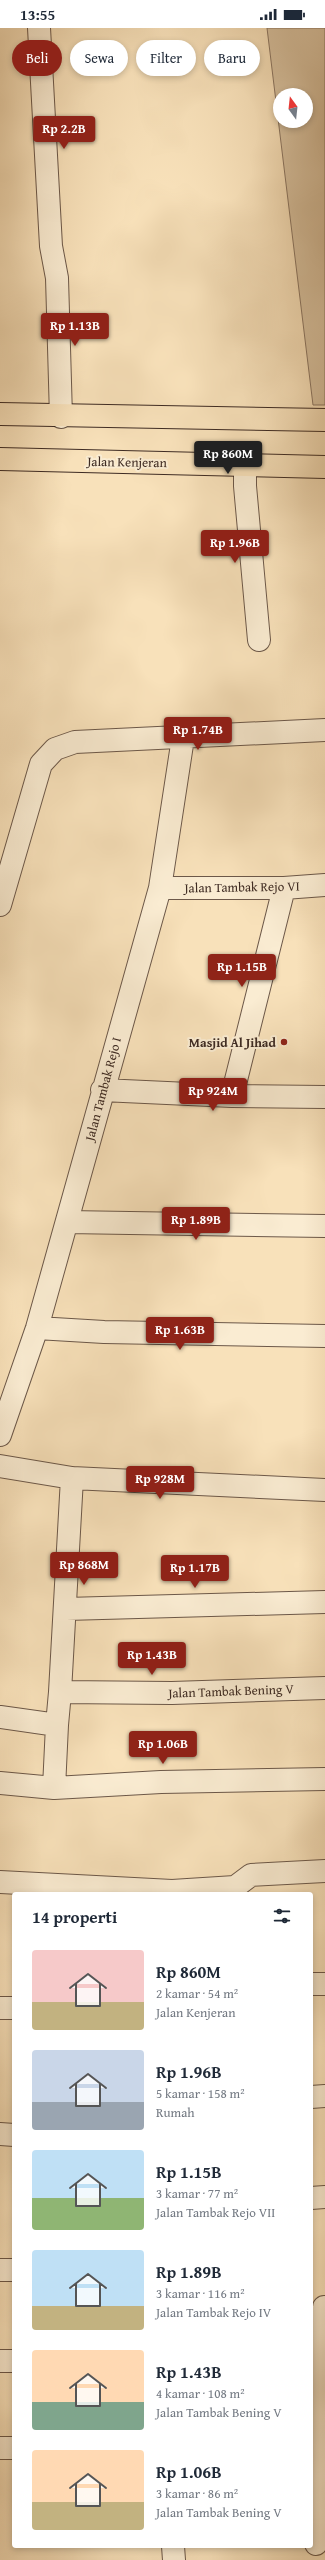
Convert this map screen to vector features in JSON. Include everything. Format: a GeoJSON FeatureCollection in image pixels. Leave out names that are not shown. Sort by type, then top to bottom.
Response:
{"type":"FeatureCollection","features":[{"type":"Feature","properties":{"kind":"highway"},"geometry":{"type":"LineString","coordinates":[[0,414],[62,417],[325,420]]}},
{"type":"Feature","properties":{"kind":"highway","name":"Jalan Kenjeran"},"geometry":{"type":"LineString","coordinates":[[0,459],[325,467]]}},
{"type":"Feature","properties":{"kind":"street"},"geometry":{"type":"LineString","coordinates":[[39,28],[52,252],[57,278],[62,417]]}},
{"type":"Feature","properties":{"kind":"street"},"geometry":{"type":"LineString","coordinates":[[51,28],[61,226],[60,265],[57,278]]}},
{"type":"Feature","properties":{"kind":"street"},"geometry":{"type":"LineString","coordinates":[[245,464],[245,486],[259,640]]}},
{"type":"Feature","properties":{"kind":"street"},"geometry":{"type":"LineString","coordinates":[[0,905],[41,764],[55,749],[75,742],[325,730]]}},
{"type":"Feature","properties":{"kind":"street","name":"Jalan Tambak Rejo I"},"geometry":{"type":"LineString","coordinates":[[0,1435],[36,1328],[160,888],[183,738]]}},
{"type":"Feature","properties":{"kind":"street","name":"Jalan Tambak Rejo VI"},"geometry":{"type":"LineString","coordinates":[[160,888],[284,888],[325,885]]}},
{"type":"Feature","properties":{"kind":"street"},"geometry":{"type":"LineString","coordinates":[[232,1096],[284,888]]}},
{"type":"Feature","properties":{"kind":"street"},"geometry":{"type":"LineString","coordinates":[[102,1090],[232,1096],[325,1097]]}},
{"type":"Feature","properties":{"kind":"street"},"geometry":{"type":"LineString","coordinates":[[67,1222],[325,1226]]}},
{"type":"Feature","properties":{"kind":"street"},"geometry":{"type":"LineString","coordinates":[[36,1328],[104,1332],[325,1336]]}},
{"type":"Feature","properties":{"kind":"street"},"geometry":{"type":"LineString","coordinates":[[0,1466],[72,1478],[325,1490]]}},
{"type":"Feature","properties":{"kind":"street"},"geometry":{"type":"LineString","coordinates":[[54,1788],[57,1725],[66,1609],[72,1478]]}},
{"type":"Feature","properties":{"kind":"street"},"geometry":{"type":"LineString","coordinates":[[66,1609],[325,1602]]}},
{"type":"Feature","properties":{"kind":"street","name":"Jalan Tambak Bening V"},"geometry":{"type":"LineString","coordinates":[[60,1692],[172,1693],[325,1688]]}},
{"type":"Feature","properties":{"kind":"street"},"geometry":{"type":"LineString","coordinates":[[0,1717],[57,1725]]}},
{"type":"Feature","properties":{"kind":"street"},"geometry":{"type":"LineString","coordinates":[[0,1783],[54,1788],[161,1782],[325,1779]]}},
{"type":"Feature","properties":{"kind":"street"},"geometry":{"type":"LineString","coordinates":[[0,1882],[172,1892],[235,1887],[244,1879],[260,1873],[325,1871]]}},
{"type":"Feature","properties":{"kind":"street"},"geometry":{"type":"LineString","coordinates":[[313,1984],[325,1984]]}},
{"type":"Feature","properties":{"kind":"street"},"geometry":{"type":"LineString","coordinates":[[0,2008],[12,2008]]}},
{"type":"Feature","properties":{"kind":"street"},"geometry":{"type":"LineString","coordinates":[[313,2097],[325,2096]]}},
{"type":"Feature","properties":{"kind":"street"},"geometry":{"type":"LineString","coordinates":[[0,2134],[12,2134]]}},
{"type":"Feature","properties":{"kind":"street"},"geometry":{"type":"LineString","coordinates":[[313,2198],[325,2197]]}},
{"type":"Feature","properties":{"kind":"street"},"geometry":{"type":"LineString","coordinates":[[0,2270],[12,2270]]}},
{"type":"Feature","properties":{"kind":"street"},"geometry":{"type":"LineString","coordinates":[[316,2544],[321,2500],[322,2401],[320,2307]]}},
{"type":"Feature","properties":{"kind":"street"},"geometry":{"type":"LineString","coordinates":[[0,2361],[12,2361]]}},
{"type":"Feature","properties":{"kind":"street"},"geometry":{"type":"LineString","coordinates":[[0,2448],[12,2448]]}},
{"type":"Feature","properties":{"kind":"street"},"geometry":{"type":"LineString","coordinates":[[173,2548],[174,2560]]}},
{"type":"Feature","properties":{"kind":"shaded area"},"geometry":{"type":"Polygon","coordinates":[[[267,28],[325,28],[325,405],[313,405],[279,128],[313,128],[313,88],[274,88],[267,28]]]}},
{"type":"Feature","properties":{"kind":"place","name":"Masjid Al Jihad"},"geometry":{"type":"Point","coordinates":[284,1042]}}]}
